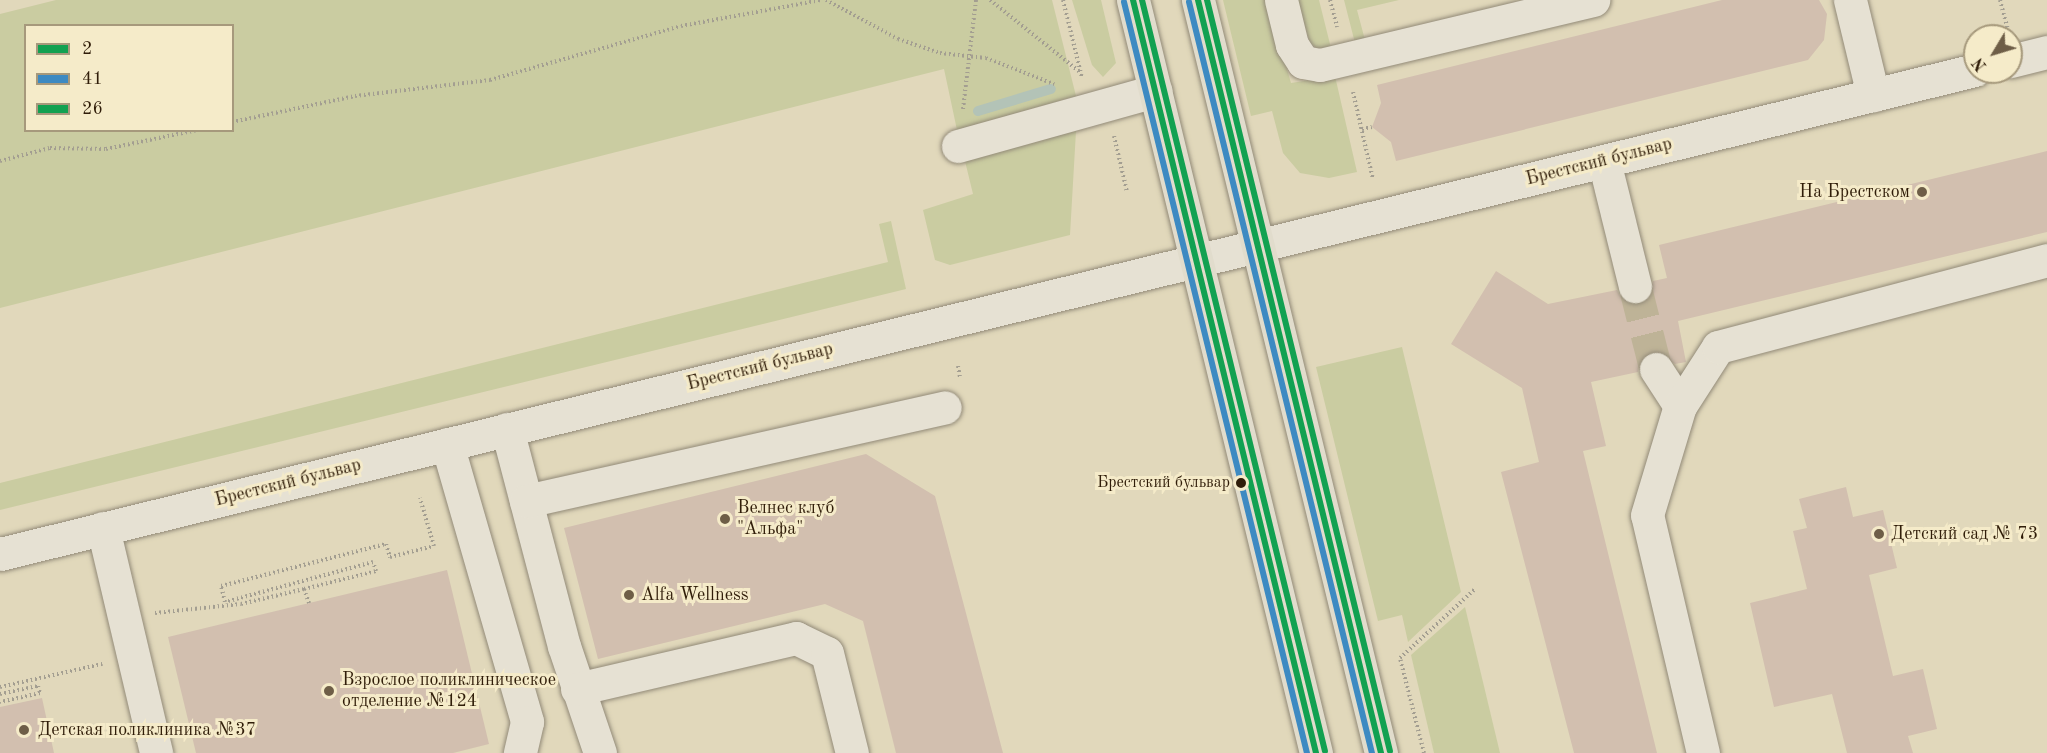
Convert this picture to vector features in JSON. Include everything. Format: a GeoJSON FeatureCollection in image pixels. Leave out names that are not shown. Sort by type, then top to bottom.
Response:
{"type":"FeatureCollection","features":[{"type":"Feature","properties":{"kind":"main road"},"geometry":{"type":"LineString","coordinates":[[1133,0],[1316,753]]}},
{"type":"Feature","properties":{"kind":"main road"},"geometry":{"type":"LineString","coordinates":[[1198,0],[1381,753]]}},
{"type":"Feature","properties":{"kind":"street"},"geometry":{"type":"LineString","coordinates":[[1281,0],[1292,45],[1303,62],[1320,65],[1593,0]]}},
{"type":"Feature","properties":{"kind":"street"},"geometry":{"type":"LineString","coordinates":[[1850,0],[1873,95]]}},
{"type":"Feature","properties":{"kind":"street"},"geometry":{"type":"LineString","coordinates":[[2023,47],[2047,52]]}},
{"type":"Feature","properties":{"kind":"street","name":"Брестский бульвар"},"geometry":{"type":"LineString","coordinates":[[0,554],[1963,73]]}},
{"type":"Feature","properties":{"kind":"street"},"geometry":{"type":"LineString","coordinates":[[958,146],[1155,91]]}},
{"type":"Feature","properties":{"kind":"street"},"geometry":{"type":"LineString","coordinates":[[1604,160],[1635,286]]}},
{"type":"Feature","properties":{"kind":"street"},"geometry":{"type":"LineString","coordinates":[[1703,753],[1647,515],[1680,406],[1718,347],[2047,260]]}},
{"type":"Feature","properties":{"kind":"street"},"geometry":{"type":"LineString","coordinates":[[1656,369],[1680,406]]}},
{"type":"Feature","properties":{"kind":"street"},"geometry":{"type":"LineString","coordinates":[[526,501],[945,408]]}},
{"type":"Feature","properties":{"kind":"street"},"geometry":{"type":"LineString","coordinates":[[507,429],[577,688],[600,753]]}},
{"type":"Feature","properties":{"kind":"street"},"geometry":{"type":"LineString","coordinates":[[447,444],[527,722],[520,753]]}},
{"type":"Feature","properties":{"kind":"street"},"geometry":{"type":"LineString","coordinates":[[103,528],[156,753]]}},
{"type":"Feature","properties":{"kind":"street"},"geometry":{"type":"LineString","coordinates":[[577,688],[796,638],[827,653],[852,753]]}},
{"type":"Feature","properties":{"kind":"path"},"geometry":{"type":"LineString","coordinates":[[234,122],[355,96],[490,80],[681,26],[821,0]]}},
{"type":"Feature","properties":{"kind":"path"},"geometry":{"type":"LineString","coordinates":[[826,0],[898,39],[970,56],[1059,86]]}},
{"type":"Feature","properties":{"kind":"path"},"geometry":{"type":"LineString","coordinates":[[958,146],[976,0]]}},
{"type":"Feature","properties":{"kind":"path"},"geometry":{"type":"LineString","coordinates":[[990,0],[1081,74]]}},
{"type":"Feature","properties":{"kind":"path"},"geometry":{"type":"LineString","coordinates":[[2000,0],[2005,24]]}},
{"type":"Feature","properties":{"kind":"path"},"geometry":{"type":"LineString","coordinates":[[1362,129],[1372,127]]}},
{"type":"Feature","properties":{"kind":"path"},"geometry":{"type":"LineString","coordinates":[[0,161],[50,148],[106,149],[187,132]]}},
{"type":"Feature","properties":{"kind":"path"},"geometry":{"type":"LineString","coordinates":[[225,602],[221,586],[386,544],[390,557],[434,546],[420,498]]}},
{"type":"Feature","properties":{"kind":"path"},"geometry":{"type":"LineString","coordinates":[[152,604],[154,613],[225,602],[373,562],[376,572],[241,604],[225,602]]}},
{"type":"Feature","properties":{"kind":"path"},"geometry":{"type":"LineString","coordinates":[[1424,753],[1400,658],[1476,588]]}},
{"type":"Feature","properties":{"kind":"path"},"geometry":{"type":"LineString","coordinates":[[304,589],[309,603]]}},
{"type":"Feature","properties":{"kind":"path"},"geometry":{"type":"LineString","coordinates":[[0,687],[133,657]]}},
{"type":"Feature","properties":{"kind":"path"},"geometry":{"type":"LineString","coordinates":[[0,694],[38,686],[40,693],[0,702]]}},
{"type":"Feature","properties":{"kind":"green space"},"geometry":{"type":"Polygon","coordinates":[[[56,0],[1052,0],[1076,96],[957,130],[944,69],[0,308],[0,14],[56,0]]]}},
{"type":"Feature","properties":{"kind":"green space"},"geometry":{"type":"Polygon","coordinates":[[[1072,0],[1101,0],[1116,63],[1103,77],[1092,65],[1072,0]]]}},
{"type":"Feature","properties":{"kind":"green space"},"geometry":{"type":"Polygon","coordinates":[[[1223,0],[1267,0],[1291,83],[1335,76],[1357,172],[1329,178],[1300,173],[1283,153],[1272,111],[1251,116],[1223,0]]]}},
{"type":"Feature","properties":{"kind":"green space"},"geometry":{"type":"Polygon","coordinates":[[[1297,0],[1319,0],[1331,48],[1319,50],[1310,43],[1297,0]]]}},
{"type":"Feature","properties":{"kind":"green space"},"geometry":{"type":"Polygon","coordinates":[[[1344,0],[1399,0],[1357,10],[1365,40],[1355,43],[1344,0]]]}},
{"type":"Feature","properties":{"kind":"green space"},"geometry":{"type":"Polygon","coordinates":[[[1076,131],[1070,235],[950,265],[935,260],[923,210],[973,194],[964,157],[1076,131]]]}},
{"type":"Feature","properties":{"kind":"green space"},"geometry":{"type":"Polygon","coordinates":[[[891,221],[906,289],[0,510],[0,483],[888,262],[879,224],[891,221]]]}},
{"type":"Feature","properties":{"kind":"green space"},"geometry":{"type":"Polygon","coordinates":[[[1402,347],[1461,592],[1408,642],[1402,615],[1378,621],[1316,367],[1402,347]]]}},
{"type":"Feature","properties":{"kind":"green space"},"geometry":{"type":"Polygon","coordinates":[[[1465,607],[1500,753],[1434,753],[1411,655],[1465,607]]]}},
{"type":"Feature","properties":{"kind":"building"},"geometry":{"type":"Polygon","coordinates":[[[1722,0],[1819,0],[1827,14],[1824,40],[1808,60],[1396,161],[1391,142],[1372,127],[1381,103],[1377,85],[1722,0]]]}},
{"type":"Feature","properties":{"kind":"building"},"geometry":{"type":"Polygon","coordinates":[[[2047,151],[2047,232],[1678,321],[1686,362],[1675,364],[1654,350],[1640,360],[1638,372],[1591,382],[1606,446],[1583,451],[1657,753],[1574,753],[1501,472],[1539,462],[1522,388],[1451,344],[1496,271],[1548,304],[1617,290],[1622,299],[1639,304],[1648,299],[1653,281],[1667,278],[1659,245],[2047,151]]]}},
{"type":"Feature","properties":{"kind":"building"},"geometry":{"type":"Polygon","coordinates":[[[866,454],[935,496],[1003,753],[896,753],[863,621],[825,604],[598,659],[564,528],[866,454]]]}},
{"type":"Feature","properties":{"kind":"building"},"geometry":{"type":"Polygon","coordinates":[[[1846,487],[1853,517],[1883,510],[1897,568],[1869,575],[1893,676],[1923,669],[1937,729],[1908,736],[1913,753],[1847,753],[1832,694],[1774,707],[1750,603],[1807,589],[1793,531],[1807,528],[1799,499],[1846,487]]]}},
{"type":"Feature","properties":{"kind":"building","name":"Взрослое поликлиническое отделение №124"},"geometry":{"type":"Polygon","coordinates":[[[447,570],[489,744],[453,753],[196,753],[168,637],[447,570]]]}},
{"type":"Feature","properties":{"kind":"building","name":"Детская поликлиника №37"},"geometry":{"type":"Polygon","coordinates":[[[42,698],[54,753],[0,753],[0,707],[42,698]]]}},
{"type":"Feature","properties":{"kind":"waterway"},"geometry":{"type":"LineString","coordinates":[[978,111],[1051,89]]}},
{"type":"Feature","properties":{"kind":"tunnel"},"geometry":{"type":"LineString","coordinates":[[1635,286],[1656,369]]}},
{"type":"Feature","properties":{"kind":"transit line","name":"2"},"geometry":{"type":"LineString","coordinates":[[1133,0],[1316,753]]}},
{"type":"Feature","properties":{"kind":"transit line","name":"26"},"geometry":{"type":"LineString","coordinates":[[1142,0],[1325,751]]}},
{"type":"Feature","properties":{"kind":"transit line","name":"2"},"geometry":{"type":"LineString","coordinates":[[1198,0],[1381,753]]}},
{"type":"Feature","properties":{"kind":"transit line","name":"26"},"geometry":{"type":"LineString","coordinates":[[1207,0],[1390,751]]}},
{"type":"Feature","properties":{"kind":"transit line","name":"41"},"geometry":{"type":"LineString","coordinates":[[1124,2],[1307,753]]}},
{"type":"Feature","properties":{"kind":"transit line","name":"41"},"geometry":{"type":"LineString","coordinates":[[1189,2],[1372,753]]}},
{"type":"Feature","properties":{"kind":"place","name":"На Брестском"},"geometry":{"type":"Point","coordinates":[1922,192]}},
{"type":"Feature","properties":{"kind":"place","name":"Брестский бульвар"},"geometry":{"type":"Point","coordinates":[1241,483]}},
{"type":"Feature","properties":{"kind":"place","name":"Велнес клуб \"Альфа\""},"geometry":{"type":"Point","coordinates":[725,519]}},
{"type":"Feature","properties":{"kind":"place","name":"Детский сад № 73"},"geometry":{"type":"Point","coordinates":[1879,534]}},
{"type":"Feature","properties":{"kind":"place","name":"Alfa Wellness"},"geometry":{"type":"Point","coordinates":[629,595]}},
{"type":"Feature","properties":{"kind":"place","name":"Взрослое поликлиническое отделение №124"},"geometry":{"type":"Point","coordinates":[329,691]}},
{"type":"Feature","properties":{"kind":"place","name":"Детская поликлиника №37"},"geometry":{"type":"Point","coordinates":[24,730]}}]}
